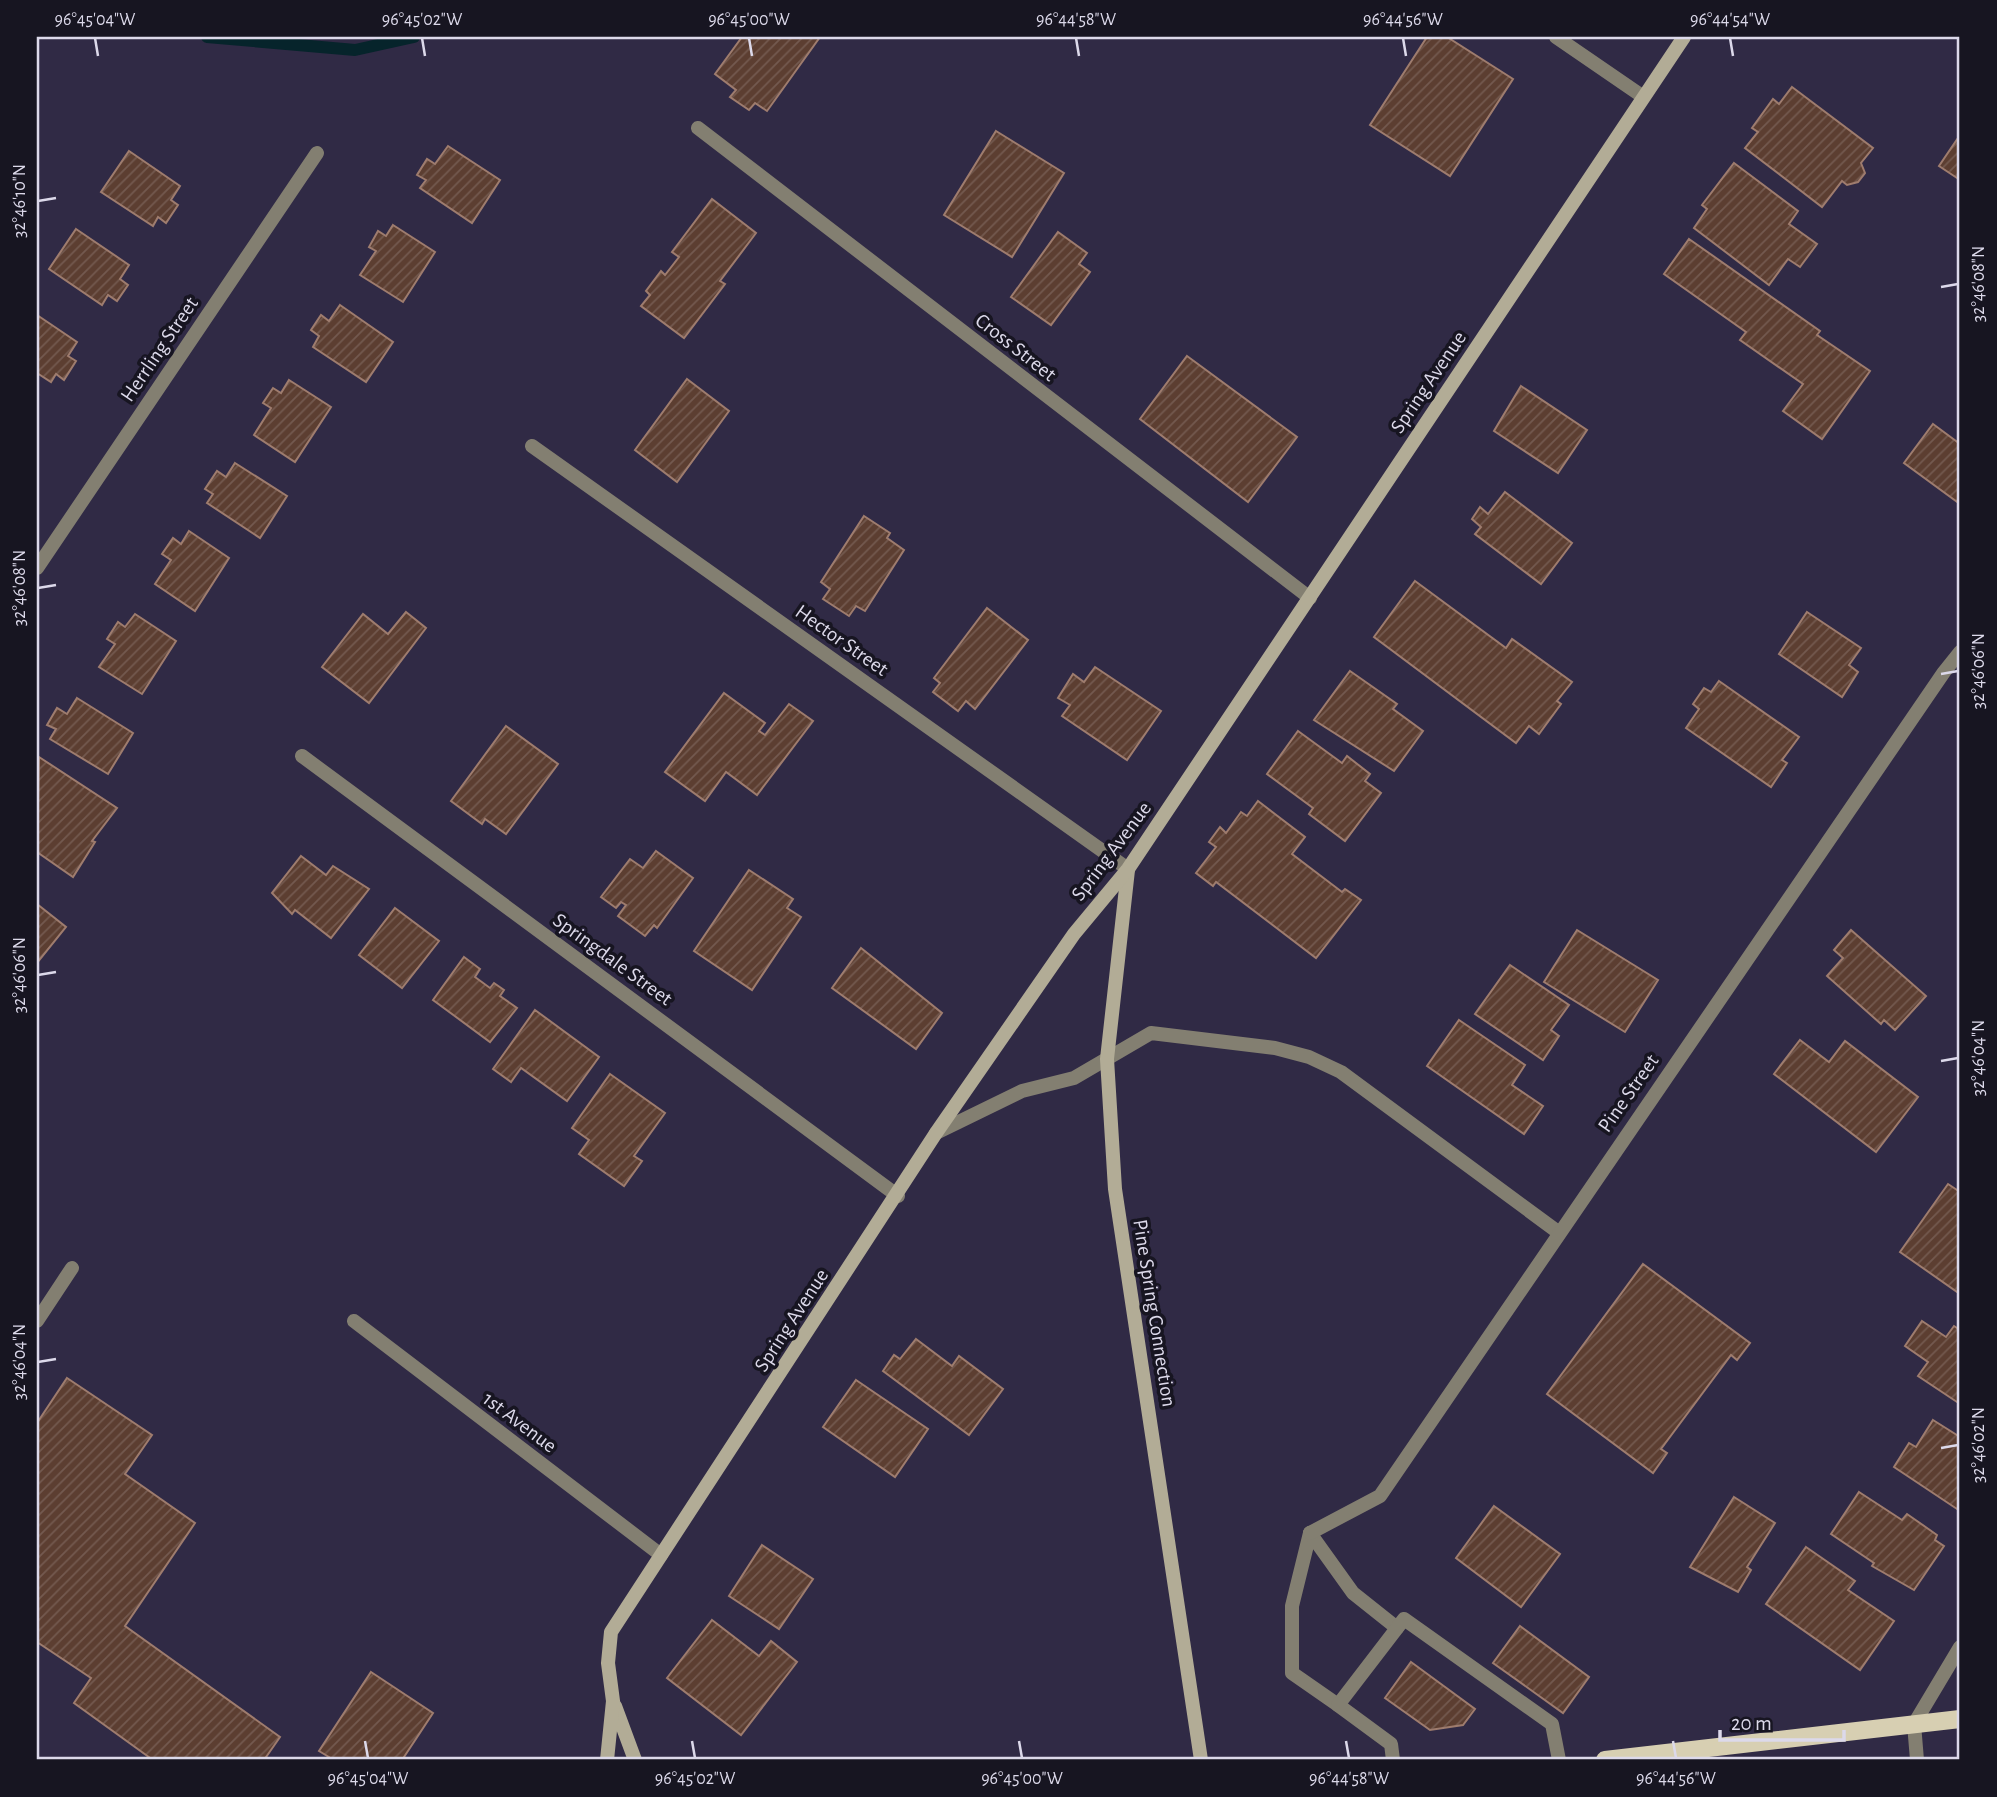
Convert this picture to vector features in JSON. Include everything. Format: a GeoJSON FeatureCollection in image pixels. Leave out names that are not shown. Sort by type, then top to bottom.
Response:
{"type":"FeatureCollection","features":[{"type":"Feature","properties":{"kind":"main road"},"geometry":{"type":"LineString","coordinates":[[1605,1760],[1960,1718]]}},
{"type":"Feature","properties":{"kind":"street"},"geometry":{"type":"LineString","coordinates":[[1556,37],[1642,96]]}},
{"type":"Feature","properties":{"kind":"street","name":"Spring Avenue"},"geometry":{"type":"LineString","coordinates":[[635,1760],[613,1701],[608,1663],[611,1632],[898,1196],[936,1133],[1074,934],[1128,869],[1642,96],[1684,37]]}},
{"type":"Feature","properties":{"kind":"street","name":"Cross Street"},"geometry":{"type":"LineString","coordinates":[[698,128],[1310,598]]}},
{"type":"Feature","properties":{"kind":"street","name":"Herrling Street"},"geometry":{"type":"LineString","coordinates":[[37,568],[317,153]]}},
{"type":"Feature","properties":{"kind":"street","name":"Hector Street"},"geometry":{"type":"LineString","coordinates":[[532,446],[1128,869]]}},
{"type":"Feature","properties":{"kind":"street","name":"Pine Street"},"geometry":{"type":"LineString","coordinates":[[1310,1533],[1380,1496],[1558,1232],[1944,671],[1960,652]]}},
{"type":"Feature","properties":{"kind":"street","name":"Springdale Street"},"geometry":{"type":"LineString","coordinates":[[302,756],[898,1196]]}},
{"type":"Feature","properties":{"kind":"street","name":"Pine Spring Connection"},"geometry":{"type":"LineString","coordinates":[[1128,869],[1107,1059],[1115,1189],[1202,1760]]}},
{"type":"Feature","properties":{"kind":"street"},"geometry":{"type":"LineString","coordinates":[[936,1133],[1022,1091],[1074,1077],[1151,1033],[1275,1048],[1309,1057],[1341,1072],[1558,1232]]}},
{"type":"Feature","properties":{"kind":"street"},"geometry":{"type":"LineString","coordinates":[[37,1321],[72,1268]]}},
{"type":"Feature","properties":{"kind":"street","name":"1st Avenue"},"geometry":{"type":"LineString","coordinates":[[354,1321],[661,1555]]}},
{"type":"Feature","properties":{"kind":"street"},"geometry":{"type":"LineString","coordinates":[[1310,1533],[1353,1593],[1397,1628]]}},
{"type":"Feature","properties":{"kind":"street"},"geometry":{"type":"LineString","coordinates":[[1310,1533],[1292,1606],[1293,1674],[1391,1744],[1393,1760]]}},
{"type":"Feature","properties":{"kind":"street"},"geometry":{"type":"LineString","coordinates":[[1338,1705],[1405,1619],[1552,1724],[1559,1760]]}},
{"type":"Feature","properties":{"kind":"street"},"geometry":{"type":"LineString","coordinates":[[1917,1760],[1914,1724],[1960,1647]]}},
{"type":"Feature","properties":{"kind":"street","name":"Spring Avenue"},"geometry":{"type":"LineString","coordinates":[[607,1760],[613,1701]]}},
{"type":"Feature","properties":{"kind":"building"},"geometry":{"type":"Polygon","coordinates":[[[742,37],[820,37],[767,111],[755,103],[749,110],[730,97],[736,90],[715,74],[742,37]]]}},
{"type":"Feature","properties":{"kind":"building"},"geometry":{"type":"Polygon","coordinates":[[[1427,37],[1447,37],[1513,79],[1450,176],[1370,125],[1427,37]]]}},
{"type":"Feature","properties":{"kind":"building"},"geometry":{"type":"Polygon","coordinates":[[[1792,87],[1873,148],[1861,163],[1865,173],[1858,182],[1847,185],[1842,181],[1822,207],[1745,148],[1758,132],[1752,128],[1773,99],[1779,104],[1792,87]]]}},
{"type":"Feature","properties":{"kind":"building"},"geometry":{"type":"Polygon","coordinates":[[[996,131],[1064,173],[1012,257],[944,215],[996,131]]]}},
{"type":"Feature","properties":{"kind":"building"},"geometry":{"type":"Polygon","coordinates":[[[1960,135],[1960,180],[1939,166],[1960,135]]]}},
{"type":"Feature","properties":{"kind":"building"},"geometry":{"type":"Polygon","coordinates":[[[448,146],[500,180],[472,223],[420,188],[426,180],[417,175],[427,159],[435,164],[448,146]]]}},
{"type":"Feature","properties":{"kind":"building"},"geometry":{"type":"Polygon","coordinates":[[[129,151],[180,186],[171,200],[178,205],[166,223],[158,217],[153,226],[101,192],[129,151]]]}},
{"type":"Feature","properties":{"kind":"building"},"geometry":{"type":"Polygon","coordinates":[[[1734,163],[1798,211],[1789,224],[1817,244],[1800,267],[1788,259],[1769,285],[1694,228],[1707,209],[1702,205],[1734,163]]]}},
{"type":"Feature","properties":{"kind":"building"},"geometry":{"type":"Polygon","coordinates":[[[712,199],[756,233],[720,281],[725,284],[684,338],[641,306],[650,295],[646,291],[661,271],[665,275],[679,257],[672,252],[712,199]]]}},
{"type":"Feature","properties":{"kind":"building"},"geometry":{"type":"Polygon","coordinates":[[[393,225],[435,252],[403,302],[360,275],[376,251],[369,247],[378,231],[386,236],[393,225]]]}},
{"type":"Feature","properties":{"kind":"building"},"geometry":{"type":"Polygon","coordinates":[[[76,229],[129,265],[120,279],[128,285],[117,301],[108,295],[102,305],[49,269],[76,229]]]}},
{"type":"Feature","properties":{"kind":"building"},"geometry":{"type":"Polygon","coordinates":[[[1058,232],[1087,253],[1079,264],[1090,272],[1051,325],[1011,297],[1058,232]]]}},
{"type":"Feature","properties":{"kind":"building"},"geometry":{"type":"Polygon","coordinates":[[[1689,239],[1820,331],[1817,335],[1870,371],[1822,439],[1783,411],[1803,384],[1740,340],[1746,332],[1664,274],[1689,239]]]}},
{"type":"Feature","properties":{"kind":"building"},"geometry":{"type":"Polygon","coordinates":[[[340,305],[393,342],[366,382],[313,347],[319,336],[311,330],[321,315],[329,321],[340,305]]]}},
{"type":"Feature","properties":{"kind":"building"},"geometry":{"type":"Polygon","coordinates":[[[37,315],[77,342],[68,356],[76,361],[64,380],[56,374],[51,382],[37,373],[37,315]]]}},
{"type":"Feature","properties":{"kind":"building"},"geometry":{"type":"Polygon","coordinates":[[[1187,356],[1297,437],[1248,502],[1140,419],[1187,356]]]}},
{"type":"Feature","properties":{"kind":"building"},"geometry":{"type":"Polygon","coordinates":[[[687,379],[729,411],[677,482],[635,450],[687,379]]]}},
{"type":"Feature","properties":{"kind":"building"},"geometry":{"type":"Polygon","coordinates":[[[289,380],[331,407],[295,462],[254,435],[271,408],[263,403],[273,388],[281,393],[289,380]]]}},
{"type":"Feature","properties":{"kind":"building"},"geometry":{"type":"Polygon","coordinates":[[[1521,386],[1587,430],[1558,473],[1494,431],[1521,386]]]}},
{"type":"Feature","properties":{"kind":"building"},"geometry":{"type":"Polygon","coordinates":[[[1933,424],[1960,444],[1960,504],[1904,463],[1933,424]]]}},
{"type":"Feature","properties":{"kind":"building"},"geometry":{"type":"Polygon","coordinates":[[[235,463],[287,496],[260,538],[207,503],[213,494],[205,489],[217,471],[226,477],[235,463]]]}},
{"type":"Feature","properties":{"kind":"building"},"geometry":{"type":"Polygon","coordinates":[[[1505,492],[1572,543],[1541,584],[1475,534],[1481,527],[1472,519],[1480,507],[1488,514],[1505,492]]]}},
{"type":"Feature","properties":{"kind":"building"},"geometry":{"type":"Polygon","coordinates":[[[864,516],[890,533],[887,538],[904,550],[865,611],[856,606],[849,616],[823,599],[830,589],[821,582],[864,516]]]}},
{"type":"Feature","properties":{"kind":"building"},"geometry":{"type":"Polygon","coordinates":[[[189,531],[229,558],[195,611],[155,584],[171,560],[162,554],[173,538],[181,544],[189,531]]]}},
{"type":"Feature","properties":{"kind":"building"},"geometry":{"type":"Polygon","coordinates":[[[1415,581],[1506,648],[1512,639],[1572,682],[1557,701],[1561,704],[1539,734],[1529,726],[1516,743],[1374,637],[1415,581]]]}},
{"type":"Feature","properties":{"kind":"building"},"geometry":{"type":"Polygon","coordinates":[[[987,608],[1028,640],[975,709],[966,701],[958,711],[933,692],[940,683],[934,678],[987,608]]]}},
{"type":"Feature","properties":{"kind":"building"},"geometry":{"type":"Polygon","coordinates":[[[406,612],[426,628],[369,703],[322,667],[363,614],[388,634],[406,612]]]}},
{"type":"Feature","properties":{"kind":"building"},"geometry":{"type":"Polygon","coordinates":[[[1807,612],[1861,648],[1849,665],[1858,672],[1842,697],[1779,654],[1807,612]]]}},
{"type":"Feature","properties":{"kind":"building"},"geometry":{"type":"Polygon","coordinates":[[[135,614],[176,641],[142,694],[99,667],[115,644],[107,639],[118,622],[125,627],[135,614]]]}},
{"type":"Feature","properties":{"kind":"building"},"geometry":{"type":"Polygon","coordinates":[[[1095,667],[1161,711],[1127,760],[1062,716],[1070,705],[1058,698],[1073,674],[1084,682],[1095,667]]]}},
{"type":"Feature","properties":{"kind":"building"},"geometry":{"type":"Polygon","coordinates":[[[1350,671],[1397,704],[1393,709],[1423,731],[1394,771],[1314,720],[1350,671]]]}},
{"type":"Feature","properties":{"kind":"building"},"geometry":{"type":"Polygon","coordinates":[[[1719,681],[1799,737],[1782,760],[1787,763],[1771,787],[1686,728],[1699,709],[1693,704],[1704,688],[1711,692],[1719,681]]]}},
{"type":"Feature","properties":{"kind":"building"},"geometry":{"type":"Polygon","coordinates":[[[724,693],[765,723],[759,731],[765,735],[789,704],[813,721],[757,795],[726,772],[705,801],[665,772],[724,693]]]}},
{"type":"Feature","properties":{"kind":"building"},"geometry":{"type":"Polygon","coordinates":[[[77,698],[133,733],[108,774],[50,739],[56,729],[47,725],[57,708],[67,714],[77,698]]]}},
{"type":"Feature","properties":{"kind":"building"},"geometry":{"type":"Polygon","coordinates":[[[506,726],[558,764],[506,834],[485,819],[482,824],[451,801],[506,726]]]}},
{"type":"Feature","properties":{"kind":"building"},"geometry":{"type":"Polygon","coordinates":[[[1298,731],[1342,763],[1347,756],[1370,774],[1365,781],[1381,793],[1345,841],[1309,814],[1313,808],[1267,774],[1298,731]]]}},
{"type":"Feature","properties":{"kind":"building"},"geometry":{"type":"Polygon","coordinates":[[[39,757],[117,808],[92,841],[95,842],[73,877],[37,852],[39,757]]]}},
{"type":"Feature","properties":{"kind":"building"},"geometry":{"type":"Polygon","coordinates":[[[1258,801],[1305,837],[1292,854],[1342,892],[1345,889],[1361,900],[1316,958],[1216,882],[1213,886],[1196,873],[1216,847],[1209,842],[1220,827],[1226,833],[1241,812],[1247,816],[1258,801]]]}},
{"type":"Feature","properties":{"kind":"building"},"geometry":{"type":"Polygon","coordinates":[[[656,851],[693,878],[657,928],[654,925],[645,936],[618,916],[626,905],[621,902],[616,908],[601,897],[630,859],[643,868],[656,851]]]}},
{"type":"Feature","properties":{"kind":"building"},"geometry":{"type":"Polygon","coordinates":[[[301,856],[326,875],[333,866],[369,889],[331,938],[295,910],[292,914],[272,893],[301,856]]]}},
{"type":"Feature","properties":{"kind":"building"},"geometry":{"type":"Polygon","coordinates":[[[749,870],[793,899],[787,908],[801,917],[752,990],[694,951],[749,870]]]}},
{"type":"Feature","properties":{"kind":"building"},"geometry":{"type":"Polygon","coordinates":[[[37,904],[66,927],[37,963],[37,904]]]}},
{"type":"Feature","properties":{"kind":"building"},"geometry":{"type":"Polygon","coordinates":[[[395,908],[439,941],[402,988],[359,955],[395,908]]]}},
{"type":"Feature","properties":{"kind":"building"},"geometry":{"type":"Polygon","coordinates":[[[1577,930],[1658,980],[1625,1032],[1544,982],[1577,930]]]}},
{"type":"Feature","properties":{"kind":"building"},"geometry":{"type":"Polygon","coordinates":[[[1851,930],[1926,996],[1895,1030],[1884,1020],[1881,1024],[1827,976],[1843,958],[1834,950],[1851,930]]]}},
{"type":"Feature","properties":{"kind":"building"},"geometry":{"type":"Polygon","coordinates":[[[861,948],[942,1013],[916,1049],[832,988],[861,948]]]}},
{"type":"Feature","properties":{"kind":"building"},"geometry":{"type":"Polygon","coordinates":[[[464,957],[480,969],[475,977],[490,988],[494,983],[504,990],[500,996],[517,1008],[490,1042],[433,1000],[464,957]]]}},
{"type":"Feature","properties":{"kind":"building"},"geometry":{"type":"Polygon","coordinates":[[[1510,965],[1569,1005],[1551,1030],[1559,1036],[1543,1060],[1475,1014],[1510,965]]]}},
{"type":"Feature","properties":{"kind":"building"},"geometry":{"type":"Polygon","coordinates":[[[535,1010],[599,1057],[567,1101],[521,1068],[511,1082],[493,1069],[535,1010]]]}},
{"type":"Feature","properties":{"kind":"building"},"geometry":{"type":"Polygon","coordinates":[[[1459,1020],[1525,1065],[1512,1085],[1543,1106],[1524,1134],[1427,1066],[1459,1020]]]}},
{"type":"Feature","properties":{"kind":"building"},"geometry":{"type":"Polygon","coordinates":[[[1800,1040],[1829,1062],[1845,1041],[1918,1097],[1876,1152],[1774,1074],[1800,1040]]]}},
{"type":"Feature","properties":{"kind":"building"},"geometry":{"type":"Polygon","coordinates":[[[610,1074],[665,1113],[634,1156],[642,1161],[624,1186],[579,1154],[589,1140],[572,1128],[610,1074]]]}},
{"type":"Feature","properties":{"kind":"building"},"geometry":{"type":"Polygon","coordinates":[[[1948,1184],[1960,1192],[1960,1294],[1900,1252],[1948,1184]]]}},
{"type":"Feature","properties":{"kind":"building"},"geometry":{"type":"Polygon","coordinates":[[[1643,1264],[1750,1343],[1737,1360],[1731,1355],[1661,1449],[1667,1453],[1653,1473],[1547,1394],[1643,1264]]]}},
{"type":"Feature","properties":{"kind":"building"},"geometry":{"type":"Polygon","coordinates":[[[1922,1321],[1946,1337],[1954,1326],[1960,1330],[1960,1404],[1918,1376],[1928,1362],[1905,1346],[1922,1321]]]}},
{"type":"Feature","properties":{"kind":"building"},"geometry":{"type":"Polygon","coordinates":[[[916,1339],[952,1366],[959,1356],[1003,1389],[969,1435],[883,1371],[894,1355],[900,1359],[916,1339]]]}},
{"type":"Feature","properties":{"kind":"building"},"geometry":{"type":"Polygon","coordinates":[[[67,1378],[152,1435],[125,1474],[195,1523],[125,1626],[280,1737],[264,1760],[153,1760],[74,1703],[91,1678],[37,1642],[37,1423],[67,1378]]]}},
{"type":"Feature","properties":{"kind":"building"},"geometry":{"type":"Polygon","coordinates":[[[856,1380],[928,1429],[895,1477],[823,1427],[856,1380]]]}},
{"type":"Feature","properties":{"kind":"building"},"geometry":{"type":"Polygon","coordinates":[[[1933,1420],[1960,1437],[1960,1511],[1894,1467],[1909,1443],[1916,1447],[1933,1420]]]}},
{"type":"Feature","properties":{"kind":"building"},"geometry":{"type":"Polygon","coordinates":[[[1859,1492],[1902,1520],[1907,1514],[1937,1535],[1935,1540],[1944,1546],[1914,1590],[1872,1566],[1874,1563],[1831,1534],[1859,1492]]]}},
{"type":"Feature","properties":{"kind":"building"},"geometry":{"type":"Polygon","coordinates":[[[1734,1497],[1775,1523],[1747,1567],[1751,1570],[1738,1592],[1690,1567],[1734,1497]]]}},
{"type":"Feature","properties":{"kind":"building"},"geometry":{"type":"Polygon","coordinates":[[[1494,1506],[1560,1554],[1521,1607],[1456,1558],[1494,1506]]]}},
{"type":"Feature","properties":{"kind":"building"},"geometry":{"type":"Polygon","coordinates":[[[762,1545],[813,1579],[779,1629],[729,1596],[762,1545]]]}},
{"type":"Feature","properties":{"kind":"building"},"geometry":{"type":"Polygon","coordinates":[[[1806,1547],[1855,1581],[1848,1590],[1894,1621],[1860,1670],[1766,1604],[1806,1547]]]}},
{"type":"Feature","properties":{"kind":"building"},"geometry":{"type":"Polygon","coordinates":[[[712,1620],[759,1656],[771,1641],[797,1662],[741,1735],[667,1678],[712,1620]]]}},
{"type":"Feature","properties":{"kind":"building"},"geometry":{"type":"Polygon","coordinates":[[[1520,1626],[1589,1677],[1563,1713],[1493,1663],[1520,1626]]]}},
{"type":"Feature","properties":{"kind":"building"},"geometry":{"type":"Polygon","coordinates":[[[1411,1662],[1475,1709],[1463,1725],[1430,1730],[1385,1698],[1411,1662]]]}},
{"type":"Feature","properties":{"kind":"building"},"geometry":{"type":"Polygon","coordinates":[[[371,1672],[433,1713],[402,1760],[334,1760],[319,1751],[371,1672]]]}},
{"type":"Feature","properties":{"kind":"waterway"},"geometry":{"type":"LineString","coordinates":[[207,37],[355,50],[414,37]]}}]}
